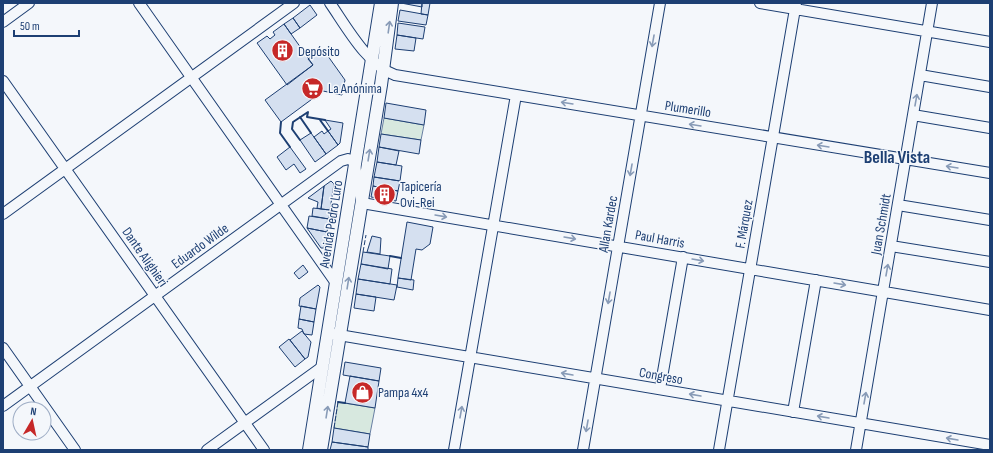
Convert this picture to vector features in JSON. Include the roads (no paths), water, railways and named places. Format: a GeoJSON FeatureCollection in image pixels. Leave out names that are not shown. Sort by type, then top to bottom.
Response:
{"type":"FeatureCollection","features":[{"type":"Feature","properties":{"kind":"main road","name":"Avenida Pedro Luro"},"geometry":{"type":"LineString","coordinates":[[321,450],[334,335],[336,283],[381,3]]}},
{"type":"Feature","properties":{"kind":"main road","name":"Avenida Pedro Luro"},"geometry":{"type":"LineString","coordinates":[[309,450],[322,367],[334,335],[362,203],[384,68],[392,3]]}},
{"type":"Feature","properties":{"kind":"street"},"geometry":{"type":"LineString","coordinates":[[3,22],[30,3]]}},
{"type":"Feature","properties":{"kind":"street"},"geometry":{"type":"LineString","coordinates":[[139,3],[336,283]]}},
{"type":"Feature","properties":{"kind":"street"},"geometry":{"type":"LineString","coordinates":[[3,214],[294,3]]}},
{"type":"Feature","properties":{"kind":"street","name":"Plumerillo"},"geometry":{"type":"LineString","coordinates":[[330,3],[361,48],[384,68],[397,75],[990,173]]}},
{"type":"Feature","properties":{"kind":"street","name":"Allan Kardec"},"geometry":{"type":"LineString","coordinates":[[583,450],[660,3]]}},
{"type":"Feature","properties":{"kind":"street"},"geometry":{"type":"LineString","coordinates":[[760,3],[795,6],[990,42]]}},
{"type":"Feature","properties":{"kind":"street","name":"Juan Schmidt"},"geometry":{"type":"LineString","coordinates":[[856,450],[932,3]]}},
{"type":"Feature","properties":{"kind":"street","name":"F. Márquez"},"geometry":{"type":"LineString","coordinates":[[719,450],[795,6]]}},
{"type":"Feature","properties":{"kind":"street"},"geometry":{"type":"LineString","coordinates":[[920,75],[990,87]]}},
{"type":"Feature","properties":{"kind":"street","name":"Dante Alighieri"},"geometry":{"type":"LineString","coordinates":[[3,81],[264,450]]}},
{"type":"Feature","properties":{"kind":"street"},"geometry":{"type":"LineString","coordinates":[[454,450],[516,95]]}},
{"type":"Feature","properties":{"kind":"street"},"geometry":{"type":"LineString","coordinates":[[913,115],[990,128]]}},
{"type":"Feature","properties":{"kind":"street","name":"Eduardo Wilde"},"geometry":{"type":"LineString","coordinates":[[3,406],[343,160],[352,160],[355,166]]}},
{"type":"Feature","properties":{"kind":"street"},"geometry":{"type":"LineString","coordinates":[[355,166],[362,203]]}},
{"type":"Feature","properties":{"kind":"street","name":"Paul Harris"},"geometry":{"type":"LineString","coordinates":[[362,203],[990,310]]}},
{"type":"Feature","properties":{"kind":"street"},"geometry":{"type":"LineString","coordinates":[[898,205],[990,220]]}},
{"type":"Feature","properties":{"kind":"street"},"geometry":{"type":"LineString","coordinates":[[891,246],[990,262]]}},
{"type":"Feature","properties":{"kind":"street"},"geometry":{"type":"LineString","coordinates":[[660,390],[683,257]]}},
{"type":"Feature","properties":{"kind":"street"},"geometry":{"type":"LineString","coordinates":[[793,412],[816,280]]}},
{"type":"Feature","properties":{"kind":"street","name":"Congreso"},"geometry":{"type":"LineString","coordinates":[[334,335],[990,445]]}},
{"type":"Feature","properties":{"kind":"street"},"geometry":{"type":"LineString","coordinates":[[3,348],[75,450]]}},
{"type":"Feature","properties":{"kind":"street"},"geometry":{"type":"LineString","coordinates":[[207,450],[322,367]]}},
{"type":"Feature","properties":{"kind":"place","name":"Depósito"},"geometry":{"type":"Point","coordinates":[283,51]}},
{"type":"Feature","properties":{"kind":"place","name":"La Anónima"},"geometry":{"type":"Point","coordinates":[313,88]}},
{"type":"Feature","properties":{"kind":"place","name":"Tapicería Ovi-Rei"},"geometry":{"type":"Point","coordinates":[385,194]}},
{"type":"Feature","properties":{"kind":"place","name":"Pampa 4x4"},"geometry":{"type":"Point","coordinates":[362,392]}},
{"type":"Feature","properties":{"kind":"district","name":"Bella Vista"},"geometry":{"type":"Point","coordinates":[897,157]}}]}
